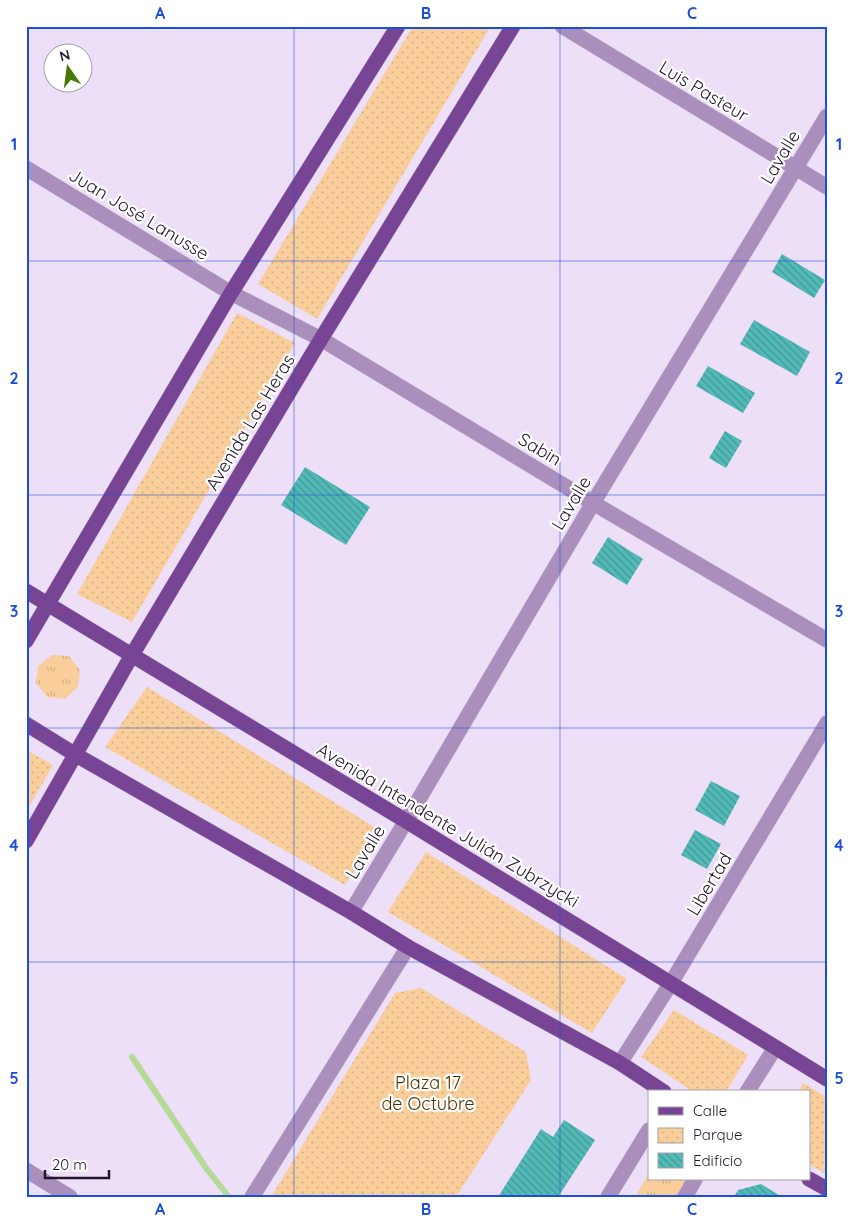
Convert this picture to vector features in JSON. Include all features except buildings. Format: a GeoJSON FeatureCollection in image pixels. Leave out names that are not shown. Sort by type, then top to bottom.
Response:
{"type":"FeatureCollection","features":[{"type":"Feature","properties":{"kind":"main road"},"geometry":{"type":"LineString","coordinates":[[26,640],[232,293],[398,26]]}},
{"type":"Feature","properties":{"kind":"main road","name":"Avenida Las Heras"},"geometry":{"type":"LineString","coordinates":[[26,841],[132,655],[321,339],[514,26]]}},
{"type":"Feature","properties":{"kind":"main road","name":"Avenida Intendente Julián Zubrzycki"},"geometry":{"type":"LineString","coordinates":[[26,591],[406,821],[827,1080]]}},
{"type":"Feature","properties":{"kind":"main road"},"geometry":{"type":"LineString","coordinates":[[26,724],[76,755],[351,912],[408,947],[620,1063],[661,1090]]}},
{"type":"Feature","properties":{"kind":"main road"},"geometry":{"type":"LineString","coordinates":[[810,1180],[827,1189]]}},
{"type":"Feature","properties":{"kind":"street","name":"Luis Pasteur"},"geometry":{"type":"LineString","coordinates":[[562,26],[827,188]]}},
{"type":"Feature","properties":{"kind":"street","name":"Lavalle"},"geometry":{"type":"LineString","coordinates":[[351,912],[593,503],[827,116]]}},
{"type":"Feature","properties":{"kind":"street","name":"Juan José Lanusse"},"geometry":{"type":"LineString","coordinates":[[26,168],[232,293]]}},
{"type":"Feature","properties":{"kind":"street","name":"Sabin"},"geometry":{"type":"LineString","coordinates":[[232,293],[321,339],[593,503],[827,640]]}},
{"type":"Feature","properties":{"kind":"street","name":"Libertad"},"geometry":{"type":"LineString","coordinates":[[620,1063],[671,983],[827,723]]}},
{"type":"Feature","properties":{"kind":"street"},"geometry":{"type":"LineString","coordinates":[[252,1197],[408,947]]}},
{"type":"Feature","properties":{"kind":"street"},"geometry":{"type":"LineString","coordinates":[[748,1090],[775,1048]]}},
{"type":"Feature","properties":{"kind":"street"},"geometry":{"type":"LineString","coordinates":[[608,1197],[648,1132]]}},
{"type":"Feature","properties":{"kind":"street"},"geometry":{"type":"LineString","coordinates":[[26,1170],[70,1197]]}},
{"type":"Feature","properties":{"kind":"street"},"geometry":{"type":"LineString","coordinates":[[685,1197],[694,1180]]}},
{"type":"Feature","properties":{"kind":"green space"},"geometry":{"type":"Polygon","coordinates":[[[413,26],[491,26],[317,319],[258,284],[413,26]]]}},
{"type":"Feature","properties":{"kind":"green space"},"geometry":{"type":"Polygon","coordinates":[[[237,313],[295,343],[132,622],[77,594],[237,313]]]}},
{"type":"Feature","properties":{"kind":"green space"},"geometry":{"type":"Polygon","coordinates":[[[52,655],[69,656],[80,670],[78,687],[65,699],[47,697],[36,683],[38,666],[52,655]]]}},
{"type":"Feature","properties":{"kind":"green space"},"geometry":{"type":"Polygon","coordinates":[[[147,687],[381,831],[345,885],[105,747],[147,687]]]}},
{"type":"Feature","properties":{"kind":"green space"},"geometry":{"type":"Polygon","coordinates":[[[26,750],[53,765],[26,812],[26,750]]]}},
{"type":"Feature","properties":{"kind":"green space"},"geometry":{"type":"Polygon","coordinates":[[[426,852],[627,979],[592,1033],[388,912],[426,852]]]}},
{"type":"Feature","properties":{"kind":"green space","name":"Plaza 17 de Octubre"},"geometry":{"type":"Polygon","coordinates":[[[421,988],[526,1052],[531,1080],[456,1197],[271,1197],[395,993],[421,988]]]}},
{"type":"Feature","properties":{"kind":"green space"},"geometry":{"type":"Polygon","coordinates":[[[674,1010],[748,1055],[727,1090],[691,1090],[641,1057],[674,1010]]]}},
{"type":"Feature","properties":{"kind":"green space"},"geometry":{"type":"Polygon","coordinates":[[[803,1083],[827,1097],[827,1175],[810,1165],[810,1090],[799,1090],[803,1083]]]}},
{"type":"Feature","properties":{"kind":"green space"},"geometry":{"type":"Polygon","coordinates":[[[648,1175],[648,1180],[692,1180],[683,1197],[635,1197],[648,1175]]]}},
{"type":"Feature","properties":{"kind":"waterway"},"geometry":{"type":"LineString","coordinates":[[132,1057],[206,1168],[229,1197]]}}]}
